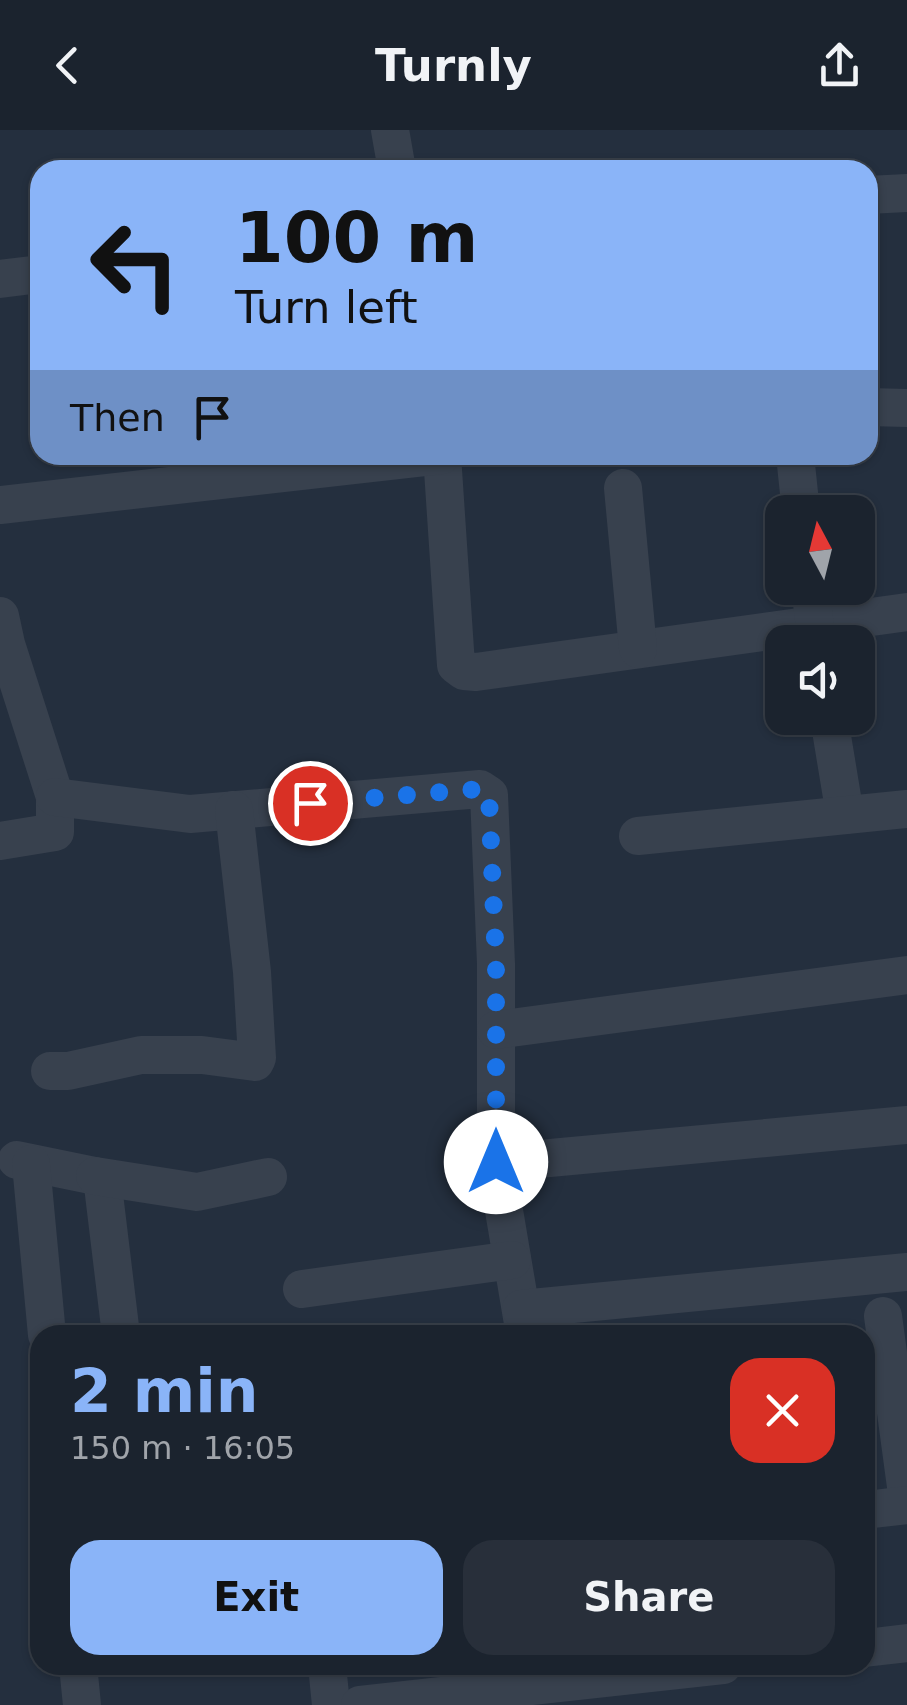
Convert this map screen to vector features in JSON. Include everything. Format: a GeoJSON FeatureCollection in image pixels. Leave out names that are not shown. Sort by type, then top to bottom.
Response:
{"type":"FeatureCollection","features":[{"type":"Feature","properties":{"kind":"street"},"geometry":{"type":"LineString","coordinates":[[390,130],[395,160]]}},
{"type":"Feature","properties":{"kind":"street"},"geometry":{"type":"LineString","coordinates":[[878,195],[907,192]]}},
{"type":"Feature","properties":{"kind":"street"},"geometry":{"type":"LineString","coordinates":[[0,279],[30,275]]}},
{"type":"Feature","properties":{"kind":"street"},"geometry":{"type":"LineString","coordinates":[[878,407],[907,408]]}},
{"type":"Feature","properties":{"kind":"street"},"geometry":{"type":"LineString","coordinates":[[0,505],[354,465]]}},
{"type":"Feature","properties":{"kind":"street"},"geometry":{"type":"LineString","coordinates":[[443,465],[456,665],[464,670],[476,672],[638,649],[765,638]]}},
{"type":"Feature","properties":{"kind":"street"},"geometry":{"type":"LineString","coordinates":[[795,465],[799,495]]}},
{"type":"Feature","properties":{"kind":"street"},"geometry":{"type":"LineString","coordinates":[[622,488],[638,649]]}},
{"type":"Feature","properties":{"kind":"street"},"geometry":{"type":"LineString","coordinates":[[853,625],[907,612]]}},
{"type":"Feature","properties":{"kind":"street"},"geometry":{"type":"LineString","coordinates":[[0,840],[55,832],[55,797],[2,635]]}},
{"type":"Feature","properties":{"kind":"street"},"geometry":{"type":"LineString","coordinates":[[832,735],[845,815]]}},
{"type":"Feature","properties":{"kind":"street"},"geometry":{"type":"LineString","coordinates":[[55,797],[190,814],[480,789],[489,795],[496,1162],[523,1322],[907,1272]]}},
{"type":"Feature","properties":{"kind":"street"},"geometry":{"type":"LineString","coordinates":[[638,836],[907,809]]}},
{"type":"Feature","properties":{"kind":"street"},"geometry":{"type":"LineString","coordinates":[[50,1072],[142,1055],[202,1055],[250,1064],[257,1058],[234,810]]}},
{"type":"Feature","properties":{"kind":"street"},"geometry":{"type":"LineString","coordinates":[[496,1030],[907,975]]}},
{"type":"Feature","properties":{"kind":"street"},"geometry":{"type":"LineString","coordinates":[[496,1162],[907,1125]]}},
{"type":"Feature","properties":{"kind":"street"},"geometry":{"type":"LineString","coordinates":[[46,1325],[24,1162],[197,1192],[268,1177]]}},
{"type":"Feature","properties":{"kind":"street"},"geometry":{"type":"LineString","coordinates":[[96,1176],[103,1186],[120,1325]]}},
{"type":"Feature","properties":{"kind":"street"},"geometry":{"type":"LineString","coordinates":[[302,1288],[512,1260]]}},
{"type":"Feature","properties":{"kind":"street"},"geometry":{"type":"LineString","coordinates":[[883,1316],[898,1362],[907,1494]]}},
{"type":"Feature","properties":{"kind":"street"},"geometry":{"type":"LineString","coordinates":[[875,1509],[907,1505]]}},
{"type":"Feature","properties":{"kind":"street"},"geometry":{"type":"LineString","coordinates":[[875,1647],[907,1643]]}},
{"type":"Feature","properties":{"kind":"street"},"geometry":{"type":"LineString","coordinates":[[79,1675],[82,1705]]}},
{"type":"Feature","properties":{"kind":"street"},"geometry":{"type":"LineString","coordinates":[[328,1675],[331,1705]]}},
{"type":"Feature","properties":{"kind":"street"},"geometry":{"type":"LineString","coordinates":[[360,1705],[572,1675]]}},
{"type":"Feature","properties":{"kind":"route"},"geometry":{"type":"LineString","coordinates":[[310,803],[480,789],[489,795],[496,964],[496,1162]]}}]}
